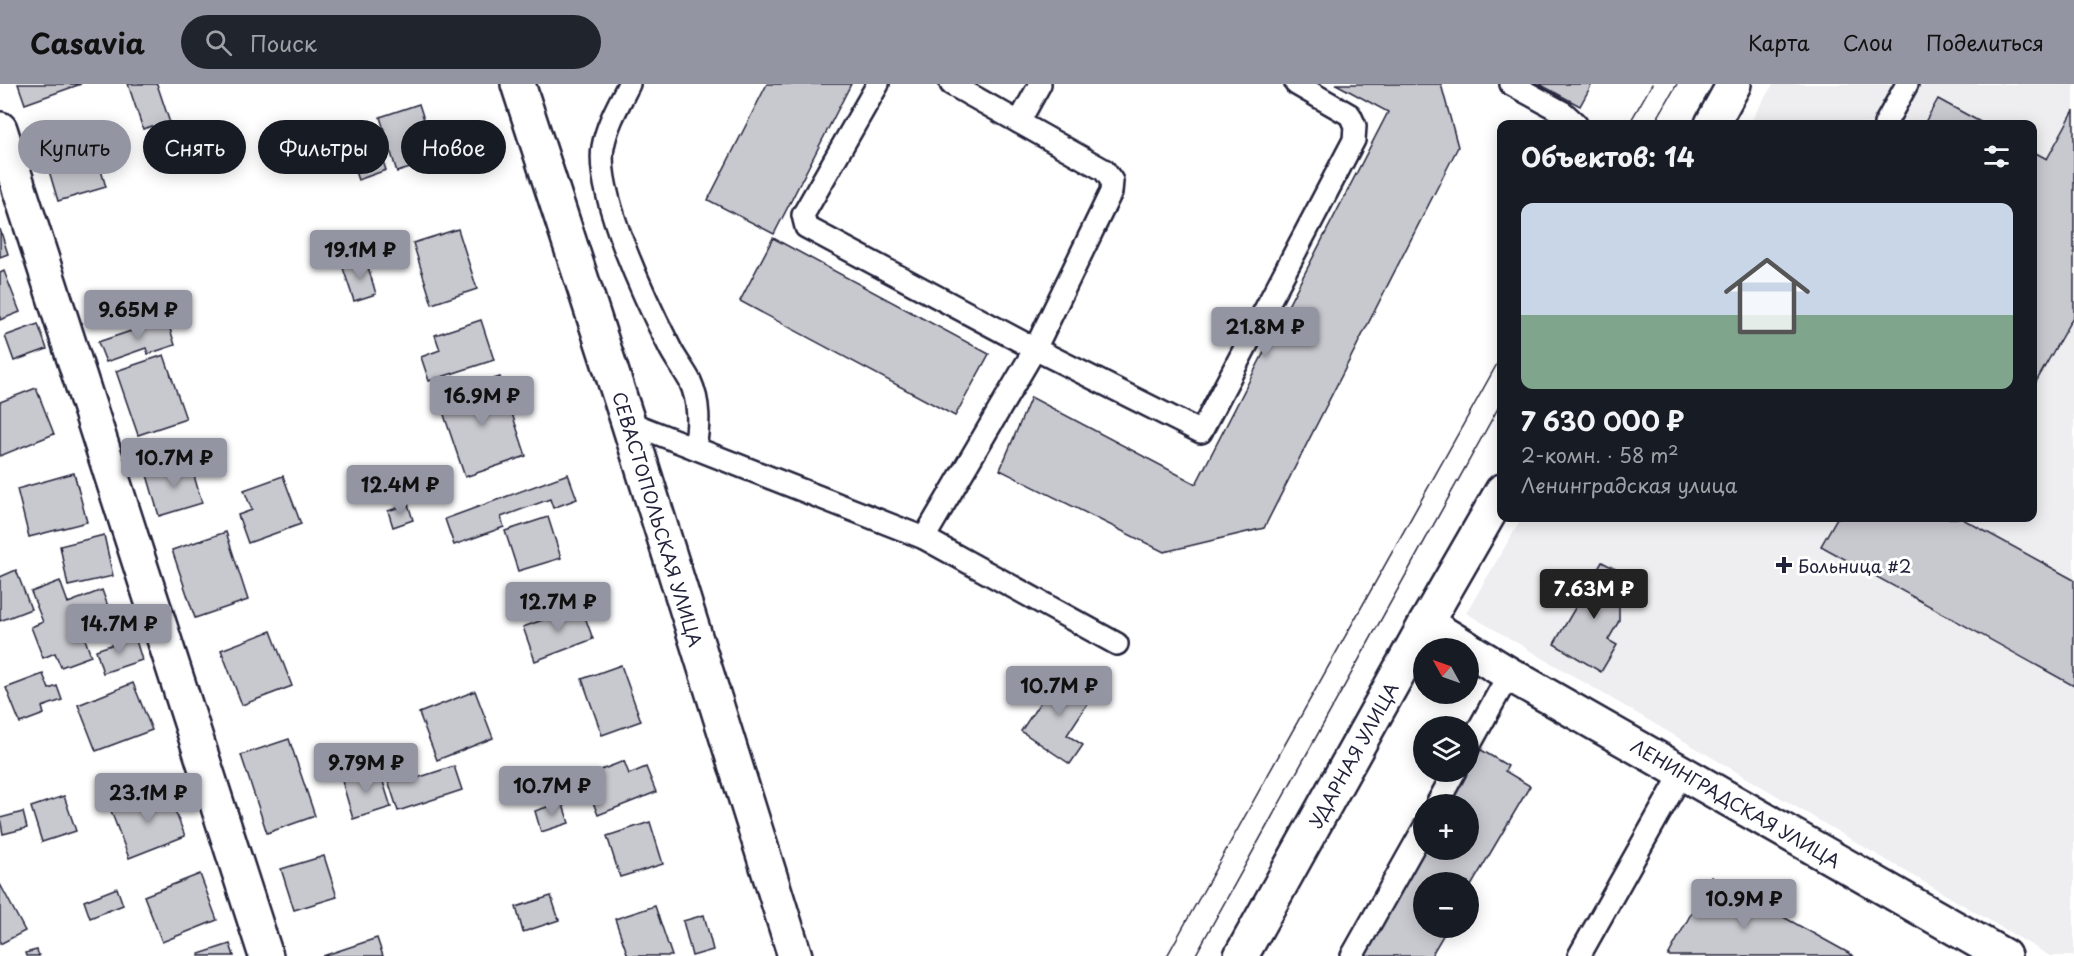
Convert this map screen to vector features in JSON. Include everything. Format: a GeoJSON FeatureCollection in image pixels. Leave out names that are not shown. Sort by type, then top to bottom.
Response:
{"type":"FeatureCollection","features":[{"type":"Feature","properties":{"kind":"street","name":"СЕВАСТОПОЛЬСКАЯ УЛИЦА"},"geometry":{"type":"LineString","coordinates":[[518,84],[628,422],[795,956]]}},
{"type":"Feature","properties":{"kind":"street"},"geometry":{"type":"LineString","coordinates":[[1714,120],[1734,84]]}},
{"type":"Feature","properties":{"kind":"street"},"geometry":{"type":"LineString","coordinates":[[0,129],[266,956]]}},
{"type":"Feature","properties":{"kind":"street","name":"УДАРНАЯ УЛИЦА"},"geometry":{"type":"LineString","coordinates":[[1241,956],[1497,500]]}},
{"type":"Feature","properties":{"kind":"street","name":"ЛЕНИНГРАДСКАЯ УЛИЦА"},"geometry":{"type":"LineString","coordinates":[[1426,623],[1451,638]]}},
{"type":"Feature","properties":{"kind":"street","name":"ЛЕНИНГРАДСКАЯ УЛИЦА"},"geometry":{"type":"LineString","coordinates":[[1479,655],[2004,956]]}},
{"type":"Feature","properties":{"kind":"lane"},"geometry":{"type":"LineString","coordinates":[[629,84],[608,127],[602,149],[604,181],[619,232],[645,295],[672,352],[690,382],[698,405],[699,428],[695,448]]}},
{"type":"Feature","properties":{"kind":"lane"},"geometry":{"type":"LineString","coordinates":[[878,84],[803,215],[806,226],[1035,350],[1201,432],[1354,140],[1356,126],[1350,114],[1296,84]]}},
{"type":"Feature","properties":{"kind":"lane"},"geometry":{"type":"LineString","coordinates":[[924,538],[1035,350],[1111,192],[1112,181],[1104,170],[951,84]]}},
{"type":"Feature","properties":{"kind":"lane"},"geometry":{"type":"LineString","coordinates":[[1019,122],[1040,84]]}},
{"type":"Feature","properties":{"kind":"lane"},"geometry":{"type":"LineString","coordinates":[[1511,84],[1564,113],[1572,120]]}},
{"type":"Feature","properties":{"kind":"lane"},"geometry":{"type":"LineString","coordinates":[[1887,120],[1907,84]]}},
{"type":"Feature","properties":{"kind":"lane"},"geometry":{"type":"LineString","coordinates":[[628,422],[924,538],[1117,644]]}},
{"type":"Feature","properties":{"kind":"lane"},"geometry":{"type":"LineString","coordinates":[[1479,728],[1509,674]]}},
{"type":"Feature","properties":{"kind":"lane"},"geometry":{"type":"LineString","coordinates":[[1584,954],[1682,773]]}},
{"type":"Feature","properties":{"kind":"lane"},"geometry":{"type":"LineString","coordinates":[[1352,956],[1413,848]]}},
{"type":"Feature","properties":{"kind":"shaded area","name":"Больница #2"},"geometry":{"type":"Polygon","coordinates":[[[1773,84],[2074,84],[2074,956],[2050,956],[1466,613],[1520,522],[2037,522],[2037,120],[1751,120],[1773,84]]]}},
{"type":"Feature","properties":{"kind":"building"},"geometry":{"type":"Polygon","coordinates":[[[18,84],[81,84],[25,104],[18,84]]]}},
{"type":"Feature","properties":{"kind":"building"},"geometry":{"type":"Polygon","coordinates":[[[128,84],[157,84],[169,120],[143,120],[143,129],[128,84]]]}},
{"type":"Feature","properties":{"kind":"building"},"geometry":{"type":"Polygon","coordinates":[[[767,84],[851,84],[774,234],[708,200],[767,84]]]}},
{"type":"Feature","properties":{"kind":"building"},"geometry":{"type":"Polygon","coordinates":[[[1336,84],[1441,84],[1458,147],[1264,528],[1164,552],[1000,470],[1031,397],[1196,484],[1388,112],[1336,84]]]}},
{"type":"Feature","properties":{"kind":"building"},"geometry":{"type":"Polygon","coordinates":[[[1539,84],[1592,84],[1580,106],[1539,84]]]}},
{"type":"Feature","properties":{"kind":"building"},"geometry":{"type":"Polygon","coordinates":[[[1938,99],[1977,120],[1926,120],[1938,99]]]}},
{"type":"Feature","properties":{"kind":"building"},"geometry":{"type":"Polygon","coordinates":[[[419,104],[424,120],[401,120],[401,171],[397,172],[389,146],[389,120],[381,120],[380,117],[419,104]]]}},
{"type":"Feature","properties":{"kind":"building"},"geometry":{"type":"Polygon","coordinates":[[[2074,110],[2074,315],[2037,380],[2037,154],[2047,159],[2074,110]]]}},
{"type":"Feature","properties":{"kind":"building"},"geometry":{"type":"Polygon","coordinates":[[[50,174],[102,174],[106,187],[58,201],[50,174]]]}},
{"type":"Feature","properties":{"kind":"building"},"geometry":{"type":"Polygon","coordinates":[[[356,174],[375,174],[358,180],[356,174]]]}},
{"type":"Feature","properties":{"kind":"building"},"geometry":{"type":"Polygon","coordinates":[[[0,229],[8,254],[0,257],[0,229]]]}},
{"type":"Feature","properties":{"kind":"building"},"geometry":{"type":"Polygon","coordinates":[[[458,229],[477,289],[432,304],[413,243],[458,229]]]}},
{"type":"Feature","properties":{"kind":"building"},"geometry":{"type":"Polygon","coordinates":[[[773,238],[989,354],[955,416],[740,301],[773,238]]]}},
{"type":"Feature","properties":{"kind":"building"},"geometry":{"type":"Polygon","coordinates":[[[366,260],[376,294],[354,301],[343,268],[366,260]]]}},
{"type":"Feature","properties":{"kind":"building"},"geometry":{"type":"Polygon","coordinates":[[[4,271],[20,312],[0,320],[0,273],[4,271]]]}},
{"type":"Feature","properties":{"kind":"building"},"geometry":{"type":"Polygon","coordinates":[[[167,319],[175,345],[148,354],[146,348],[106,362],[98,342],[167,319]]]}},
{"type":"Feature","properties":{"kind":"building"},"geometry":{"type":"Polygon","coordinates":[[[481,320],[494,360],[429,381],[421,357],[440,350],[435,335],[481,320]]]}},
{"type":"Feature","properties":{"kind":"building"},"geometry":{"type":"Polygon","coordinates":[[[38,324],[47,349],[14,361],[5,336],[38,324]]]}},
{"type":"Feature","properties":{"kind":"building"},"geometry":{"type":"Polygon","coordinates":[[[164,355],[186,419],[138,435],[116,371],[164,355]]]}},
{"type":"Feature","properties":{"kind":"building"},"geometry":{"type":"Polygon","coordinates":[[[500,377],[526,456],[465,477],[438,397],[500,377]]]}},
{"type":"Feature","properties":{"kind":"building"},"geometry":{"type":"Polygon","coordinates":[[[36,388],[54,434],[0,456],[0,402],[36,388]]]}},
{"type":"Feature","properties":{"kind":"building"},"geometry":{"type":"Polygon","coordinates":[[[190,462],[202,503],[159,516],[147,475],[190,462]]]}},
{"type":"Feature","properties":{"kind":"building"},"geometry":{"type":"Polygon","coordinates":[[[74,473],[87,522],[29,537],[17,489],[74,473]]]}},
{"type":"Feature","properties":{"kind":"building"},"geometry":{"type":"Polygon","coordinates":[[[568,474],[577,499],[553,508],[550,499],[501,517],[504,527],[454,545],[445,519],[568,474]]]}},
{"type":"Feature","properties":{"kind":"building"},"geometry":{"type":"Polygon","coordinates":[[[283,476],[301,524],[248,543],[238,515],[252,510],[244,490],[283,476]]]}},
{"type":"Feature","properties":{"kind":"building"},"geometry":{"type":"Polygon","coordinates":[[[408,504],[413,520],[393,527],[388,511],[408,504]]]}},
{"type":"Feature","properties":{"kind":"building"},"geometry":{"type":"Polygon","coordinates":[[[548,517],[561,558],[518,571],[505,531],[548,517]]]}},
{"type":"Feature","properties":{"kind":"building"},"geometry":{"type":"Polygon","coordinates":[[[1835,522],[1968,522],[2074,580],[2074,686],[1821,546],[1835,522]]]}},
{"type":"Feature","properties":{"kind":"building"},"geometry":{"type":"Polygon","coordinates":[[[226,532],[248,600],[195,618],[172,550],[226,532]]]}},
{"type":"Feature","properties":{"kind":"building"},"geometry":{"type":"Polygon","coordinates":[[[104,535],[113,576],[68,586],[60,546],[104,535]]]}},
{"type":"Feature","properties":{"kind":"building"},"geometry":{"type":"Polygon","coordinates":[[[1602,562],[1619,571],[1619,621],[1608,640],[1617,645],[1601,672],[1554,644],[1602,562]]]}},
{"type":"Feature","properties":{"kind":"building"},"geometry":{"type":"Polygon","coordinates":[[[16,570],[31,609],[0,621],[0,577],[16,570]]]}},
{"type":"Feature","properties":{"kind":"building"},"geometry":{"type":"Polygon","coordinates":[[[60,581],[68,603],[102,590],[116,628],[85,639],[91,656],[61,667],[55,653],[43,658],[31,627],[43,622],[31,592],[60,581]]]}},
{"type":"Feature","properties":{"kind":"building"},"geometry":{"type":"Polygon","coordinates":[[[581,606],[593,639],[535,661],[523,627],[581,606]]]}},
{"type":"Feature","properties":{"kind":"building"},"geometry":{"type":"Polygon","coordinates":[[[271,631],[292,686],[242,705],[221,650],[271,631]]]}},
{"type":"Feature","properties":{"kind":"building"},"geometry":{"type":"Polygon","coordinates":[[[135,637],[142,660],[103,673],[96,650],[135,637]]]}},
{"type":"Feature","properties":{"kind":"building"},"geometry":{"type":"Polygon","coordinates":[[[621,665],[641,721],[602,735],[582,679],[621,665]]]}},
{"type":"Feature","properties":{"kind":"building"},"geometry":{"type":"Polygon","coordinates":[[[1061,671],[1094,694],[1067,735],[1083,745],[1070,764],[1021,731],[1061,671]]]}},
{"type":"Feature","properties":{"kind":"building"},"geometry":{"type":"Polygon","coordinates":[[[43,674],[49,689],[57,686],[62,700],[42,707],[44,714],[20,723],[6,688],[43,674]]]}},
{"type":"Feature","properties":{"kind":"building"},"geometry":{"type":"Polygon","coordinates":[[[133,683],[152,730],[96,751],[78,705],[133,683]]]}},
{"type":"Feature","properties":{"kind":"building"},"geometry":{"type":"Polygon","coordinates":[[[475,691],[493,738],[437,760],[419,713],[475,691]]]}},
{"type":"Feature","properties":{"kind":"building"},"geometry":{"type":"Polygon","coordinates":[[[289,739],[315,816],[267,833],[241,755],[289,739]]]}},
{"type":"Feature","properties":{"kind":"building"},"geometry":{"type":"Polygon","coordinates":[[[1479,749],[1508,766],[1505,771],[1530,786],[1479,872],[1413,872],[1413,938],[1442,938],[1431,956],[1355,956],[1417,860],[1479,860],[1479,794],[1451,794],[1458,782],[1479,782],[1479,749]]]}},
{"type":"Feature","properties":{"kind":"building"},"geometry":{"type":"Polygon","coordinates":[[[624,761],[629,774],[646,767],[656,792],[598,815],[583,777],[624,761]]]}},
{"type":"Feature","properties":{"kind":"building"},"geometry":{"type":"Polygon","coordinates":[[[411,762],[417,778],[454,766],[462,790],[398,811],[385,771],[411,762]]]}},
{"type":"Feature","properties":{"kind":"building"},"geometry":{"type":"Polygon","coordinates":[[[379,769],[391,807],[353,819],[342,781],[379,769]]]}},
{"type":"Feature","properties":{"kind":"building"},"geometry":{"type":"Polygon","coordinates":[[[167,790],[185,836],[129,858],[111,811],[167,790]]]}},
{"type":"Feature","properties":{"kind":"building"},"geometry":{"type":"Polygon","coordinates":[[[64,796],[76,831],[42,842],[31,807],[64,796]]]}},
{"type":"Feature","properties":{"kind":"building"},"geometry":{"type":"Polygon","coordinates":[[[562,802],[569,823],[541,832],[535,811],[562,802]]]}},
{"type":"Feature","properties":{"kind":"building"},"geometry":{"type":"Polygon","coordinates":[[[23,812],[27,828],[3,834],[0,818],[23,812]]]}},
{"type":"Feature","properties":{"kind":"building"},"geometry":{"type":"Polygon","coordinates":[[[650,822],[663,864],[620,877],[607,836],[650,822]]]}},
{"type":"Feature","properties":{"kind":"building"},"geometry":{"type":"Polygon","coordinates":[[[324,856],[337,897],[294,910],[281,869],[324,856]]]}},
{"type":"Feature","properties":{"kind":"building"},"geometry":{"type":"Polygon","coordinates":[[[200,874],[217,920],[162,942],[144,896],[200,874]]]}},
{"type":"Feature","properties":{"kind":"building"},"geometry":{"type":"Polygon","coordinates":[[[1711,877],[1854,956],[1668,956],[1711,877]]]}},
{"type":"Feature","properties":{"kind":"building"},"geometry":{"type":"Polygon","coordinates":[[[0,884],[25,931],[0,944],[0,884]]]}},
{"type":"Feature","properties":{"kind":"building"},"geometry":{"type":"Polygon","coordinates":[[[117,888],[123,905],[90,918],[84,901],[117,888]]]}},
{"type":"Feature","properties":{"kind":"building"},"geometry":{"type":"Polygon","coordinates":[[[551,896],[559,920],[523,932],[516,907],[551,896]]]}},
{"type":"Feature","properties":{"kind":"building"},"geometry":{"type":"Polygon","coordinates":[[[655,906],[672,956],[628,956],[615,919],[655,906]]]}},
{"type":"Feature","properties":{"kind":"building"},"geometry":{"type":"Polygon","coordinates":[[[704,915],[713,950],[692,956],[683,921],[704,915]]]}},
{"type":"Feature","properties":{"kind":"building"},"geometry":{"type":"Polygon","coordinates":[[[377,938],[383,956],[323,956],[377,938]]]}},
{"type":"Feature","properties":{"kind":"building"},"geometry":{"type":"Polygon","coordinates":[[[230,944],[234,956],[199,956],[199,954],[230,944]]]}},
{"type":"Feature","properties":{"kind":"building"},"geometry":{"type":"Polygon","coordinates":[[[37,950],[39,956],[26,956],[25,953],[37,950]]]}},
{"type":"Feature","properties":{"kind":"tram line"},"geometry":{"type":"LineString","coordinates":[[1631,120],[1652,84]]}},
{"type":"Feature","properties":{"kind":"tram line"},"geometry":{"type":"LineString","coordinates":[[1656,120],[1677,84]]}},
{"type":"Feature","properties":{"kind":"tram line"},"geometry":{"type":"LineString","coordinates":[[1167,956],[1497,364]]}},
{"type":"Feature","properties":{"kind":"tram line"},"geometry":{"type":"LineString","coordinates":[[1195,956],[1497,410]]}},
{"type":"Feature","properties":{"kind":"place","name":"Больница #2"},"geometry":{"type":"Point","coordinates":[1784,565]}}]}
